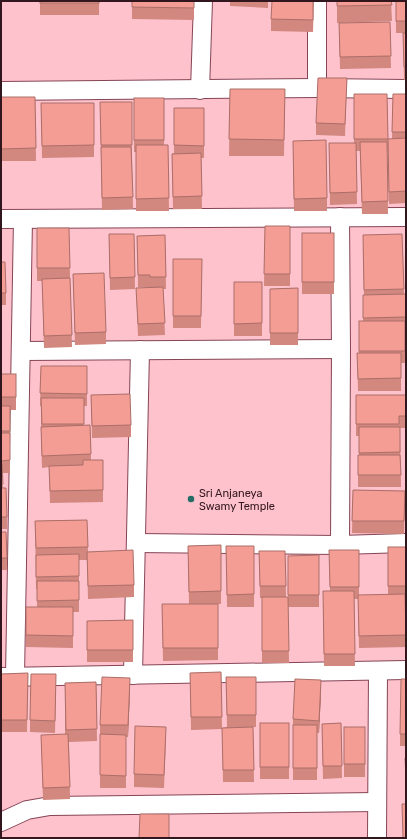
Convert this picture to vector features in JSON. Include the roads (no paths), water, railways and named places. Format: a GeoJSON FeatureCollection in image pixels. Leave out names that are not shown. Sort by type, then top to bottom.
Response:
{"type":"FeatureCollection","features":[{"type":"Feature","properties":{"kind":"street"},"geometry":{"type":"LineString","coordinates":[[200,90],[203,1]]}},
{"type":"Feature","properties":{"kind":"street"},"geometry":{"type":"LineString","coordinates":[[317,1],[317,88]]}},
{"type":"Feature","properties":{"kind":"street"},"geometry":{"type":"LineString","coordinates":[[1,91],[317,88],[406,89]]}},
{"type":"Feature","properties":{"kind":"street"},"geometry":{"type":"LineString","coordinates":[[1,219],[406,217]]}},
{"type":"Feature","properties":{"kind":"street"},"geometry":{"type":"LineString","coordinates":[[340,218],[340,545]]}},
{"type":"Feature","properties":{"kind":"street"},"geometry":{"type":"LineString","coordinates":[[23,219],[21,351],[8,677],[406,670]]}},
{"type":"Feature","properties":{"kind":"street"},"geometry":{"type":"LineString","coordinates":[[21,351],[341,349]]}},
{"type":"Feature","properties":{"kind":"street"},"geometry":{"type":"LineString","coordinates":[[134,675],[140,350]]}},
{"type":"Feature","properties":{"kind":"street"},"geometry":{"type":"LineString","coordinates":[[136,543],[340,545],[406,543]]}},
{"type":"Feature","properties":{"kind":"street"},"geometry":{"type":"LineString","coordinates":[[376,838],[378,671]]}},
{"type":"Feature","properties":{"kind":"street"},"geometry":{"type":"LineString","coordinates":[[1,822],[28,810],[50,806],[377,802]]}},
{"type":"Feature","properties":{"kind":"place","name":"Sri Anjaneya Swamy Temple"},"geometry":{"type":"Point","coordinates":[191,499]}}]}
